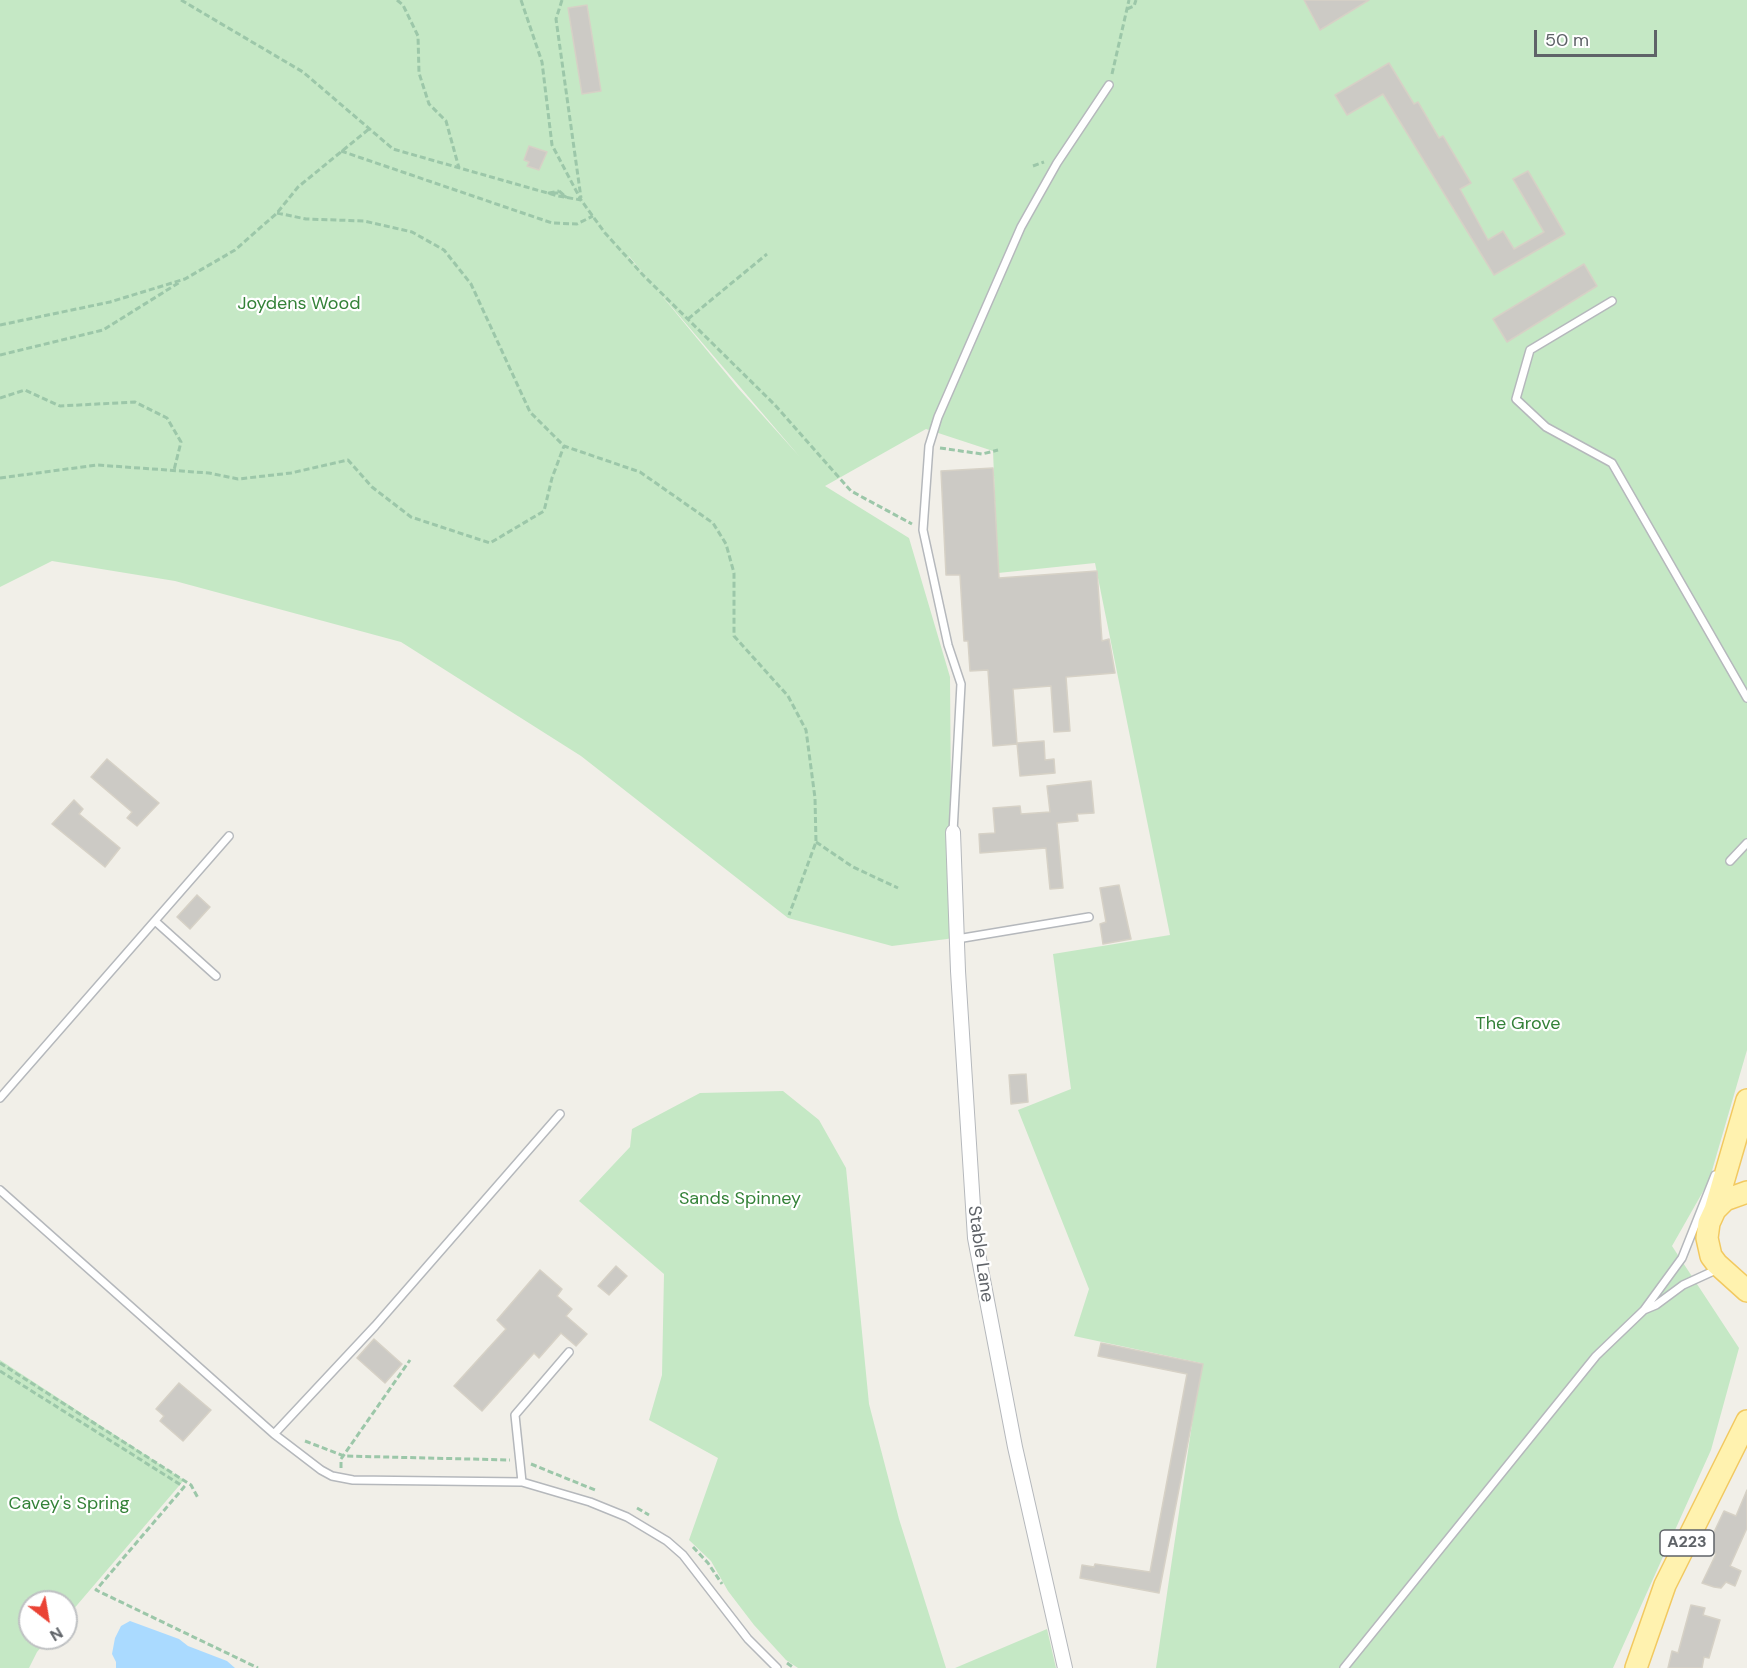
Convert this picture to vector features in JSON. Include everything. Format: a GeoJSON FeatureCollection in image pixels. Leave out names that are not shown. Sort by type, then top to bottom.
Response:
{"type":"FeatureCollection","features":[{"type":"Feature","properties":{"kind":"main road"},"geometry":{"type":"LineString","coordinates":[[1745,1107],[1715,1210],[1709,1223],[1707,1238],[1711,1256],[1747,1291]]}},
{"type":"Feature","properties":{"kind":"main road"},"geometry":{"type":"LineString","coordinates":[[1715,1210],[1725,1200],[1747,1192]]}},
{"type":"Feature","properties":{"kind":"main road","name":"A223"},"geometry":{"type":"LineString","coordinates":[[1636,1668],[1665,1585],[1747,1421]]}},
{"type":"Feature","properties":{"kind":"street","name":"Stable Lane"},"geometry":{"type":"LineString","coordinates":[[953,832],[975,1238],[1015,1447],[1065,1668]]}},
{"type":"Feature","properties":{"kind":"lane"},"geometry":{"type":"LineString","coordinates":[[953,832],[961,684],[948,645],[923,530],[929,446],[938,417],[1021,227],[1057,163],[1109,85]]}},
{"type":"Feature","properties":{"kind":"lane"},"geometry":{"type":"LineString","coordinates":[[1612,301],[1530,350],[1516,399],[1546,427],[1612,463],[1747,699]]}},
{"type":"Feature","properties":{"kind":"lane"},"geometry":{"type":"LineString","coordinates":[[0,1098],[229,836]]}},
{"type":"Feature","properties":{"kind":"lane"},"geometry":{"type":"LineString","coordinates":[[1730,861],[1747,843]]}},
{"type":"Feature","properties":{"kind":"lane"},"geometry":{"type":"LineString","coordinates":[[957,939],[1089,917]]}},
{"type":"Feature","properties":{"kind":"lane"},"geometry":{"type":"LineString","coordinates":[[155,921],[216,976]]}},
{"type":"Feature","properties":{"kind":"lane"},"geometry":{"type":"LineString","coordinates":[[1344,1668],[1596,1356],[1644,1310],[1682,1258],[1745,1107]]}},
{"type":"Feature","properties":{"kind":"lane"},"geometry":{"type":"LineString","coordinates":[[274,1434],[375,1326],[560,1114]]}},
{"type":"Feature","properties":{"kind":"lane"},"geometry":{"type":"LineString","coordinates":[[0,1190],[274,1434],[321,1470],[342,1479],[522,1482],[590,1502],[627,1517],[667,1541],[697,1571],[748,1640],[777,1668]]}},
{"type":"Feature","properties":{"kind":"lane"},"geometry":{"type":"LineString","coordinates":[[1644,1310],[1693,1280],[1732,1274]]}},
{"type":"Feature","properties":{"kind":"lane"},"geometry":{"type":"LineString","coordinates":[[522,1482],[515,1415],[569,1352]]}},
{"type":"Feature","properties":{"kind":"path"},"geometry":{"type":"LineString","coordinates":[[181,0],[303,72],[393,148],[549,194],[581,200]]}},
{"type":"Feature","properties":{"kind":"path"},"geometry":{"type":"LineString","coordinates":[[397,0],[403,5],[418,36],[419,73],[429,104],[446,121],[459,168]]}},
{"type":"Feature","properties":{"kind":"path"},"geometry":{"type":"LineString","coordinates":[[521,0],[542,62],[552,145],[581,200],[593,216],[644,276],[775,405],[851,491],[923,530]]}},
{"type":"Feature","properties":{"kind":"path"},"geometry":{"type":"LineString","coordinates":[[562,0],[556,19],[581,200]]}},
{"type":"Feature","properties":{"kind":"path"},"geometry":{"type":"LineString","coordinates":[[1109,85],[1129,0]]}},
{"type":"Feature","properties":{"kind":"path"},"geometry":{"type":"LineString","coordinates":[[1127,9],[1134,6],[1136,0]]}},
{"type":"Feature","properties":{"kind":"path"},"geometry":{"type":"LineString","coordinates":[[0,355],[103,330],[235,250],[277,213],[298,187],[369,129]]}},
{"type":"Feature","properties":{"kind":"path"},"geometry":{"type":"LineString","coordinates":[[341,151],[552,223],[577,224],[593,216]]}},
{"type":"Feature","properties":{"kind":"path"},"geometry":{"type":"LineString","coordinates":[[277,213],[306,219],[364,221],[412,232],[444,250],[471,284],[530,412],[564,446],[640,472],[713,523],[726,544],[734,573],[734,636],[788,696],[806,730],[815,798],[816,842],[789,915]]}},
{"type":"Feature","properties":{"kind":"path"},"geometry":{"type":"LineString","coordinates":[[688,319],[767,254]]}},
{"type":"Feature","properties":{"kind":"path"},"geometry":{"type":"LineString","coordinates":[[0,325],[110,302],[185,279]]}},
{"type":"Feature","properties":{"kind":"path"},"geometry":{"type":"LineString","coordinates":[[0,398],[25,390],[60,406],[135,402],[167,418],[181,442],[174,470]]}},
{"type":"Feature","properties":{"kind":"path"},"geometry":{"type":"LineString","coordinates":[[0,478],[97,465],[174,470],[238,479],[291,473],[348,460],[372,487],[411,517],[490,543],[544,511],[552,478],[564,446]]}},
{"type":"Feature","properties":{"kind":"path"},"geometry":{"type":"LineString","coordinates":[[929,446],[982,454],[998,450]]}},
{"type":"Feature","properties":{"kind":"path"},"geometry":{"type":"LineString","coordinates":[[816,842],[853,867],[898,888]]}},
{"type":"Feature","properties":{"kind":"path"},"geometry":{"type":"LineString","coordinates":[[342,1469],[340,1464],[344,1456],[410,1360]]}},
{"type":"Feature","properties":{"kind":"path"},"geometry":{"type":"LineString","coordinates":[[0,1363],[191,1485],[198,1498]]}},
{"type":"Feature","properties":{"kind":"path"},"geometry":{"type":"LineString","coordinates":[[0,1371],[184,1488],[96,1590],[258,1668]]}},
{"type":"Feature","properties":{"kind":"path"},"geometry":{"type":"LineString","coordinates":[[305,1441],[344,1456],[519,1461],[547,1469],[604,1494]]}},
{"type":"Feature","properties":{"kind":"path"},"geometry":{"type":"LineString","coordinates":[[632,1506],[650,1515]]}},
{"type":"Feature","properties":{"kind":"path"},"geometry":{"type":"LineString","coordinates":[[691,1546],[708,1563],[723,1586]]}},
{"type":"Feature","properties":{"kind":"path"},"geometry":{"type":"LineString","coordinates":[[782,1659],[794,1668]]}},
{"type":"Feature","properties":{"kind":"green space"},"geometry":{"type":"Polygon","coordinates":[[[0,0],[1747,0],[1747,1050],[1709,1181],[1672,1246],[1739,1348],[1711,1450],[1613,1668],[1156,1668],[1201,1363],[1074,1336],[1089,1289],[1018,1110],[1071,1089],[1053,954],[1170,935],[1095,563],[998,573],[993,451],[926,429],[825,486],[909,538],[950,677],[952,938],[947,939],[892,946],[788,918],[581,756],[401,642],[175,581],[52,561],[0,587],[0,0]],[[654,286],[738,388],[799,456],[654,286]]]}},
{"type":"Feature","properties":{"kind":"green space","name":"Sands Spinney"},"geometry":{"type":"Polygon","coordinates":[[[783,1091],[819,1120],[846,1168],[869,1404],[899,1519],[946,1668],[798,1668],[786,1660],[754,1625],[728,1591],[711,1561],[689,1540],[718,1458],[649,1420],[662,1375],[664,1274],[579,1201],[630,1147],[632,1129],[700,1093],[783,1091]]]}},
{"type":"Feature","properties":{"kind":"green space","name":"Cavey's Spring"},"geometry":{"type":"Polygon","coordinates":[[[0,1360],[184,1480],[78,1604],[78,1590],[18,1590],[18,1650],[39,1650],[29,1668],[0,1668],[0,1360]]]}},
{"type":"Feature","properties":{"kind":"green space"},"geometry":{"type":"Polygon","coordinates":[[[1047,1629],[1056,1668],[955,1668],[1047,1629]]]}},
{"type":"Feature","properties":{"kind":"water"},"geometry":{"type":"Polygon","coordinates":[[[130,1621],[179,1639],[188,1646],[227,1661],[235,1668],[116,1668],[112,1654],[115,1638],[121,1626],[130,1621]]]}},
{"type":"Feature","properties":{"kind":"building"},"geometry":{"type":"Polygon","coordinates":[[[1304,0],[1369,0],[1320,30],[1304,0]]]}},
{"type":"Feature","properties":{"kind":"building"},"geometry":{"type":"Polygon","coordinates":[[[587,5],[601,91],[582,94],[568,8],[587,5]]]}},
{"type":"Feature","properties":{"kind":"building"},"geometry":{"type":"Polygon","coordinates":[[[1389,63],[1414,104],[1418,102],[1439,138],[1443,136],[1471,183],[1460,189],[1488,240],[1503,231],[1514,249],[1544,232],[1513,179],[1528,171],[1565,234],[1494,275],[1383,94],[1347,115],[1335,95],[1389,63]]]}},
{"type":"Feature","properties":{"kind":"building"},"geometry":{"type":"Polygon","coordinates":[[[529,146],[547,152],[539,170],[527,166],[529,162],[524,160],[529,146]]]}},
{"type":"Feature","properties":{"kind":"building"},"geometry":{"type":"Polygon","coordinates":[[[1584,264],[1597,286],[1507,342],[1493,319],[1584,264]]]}},
{"type":"Feature","properties":{"kind":"building"},"geometry":{"type":"Polygon","coordinates":[[[993,468],[999,578],[1097,571],[1102,641],[1109,639],[1115,673],[1066,677],[1070,731],[1054,732],[1051,686],[1013,689],[1017,744],[993,746],[988,670],[970,671],[968,641],[964,641],[960,575],[946,575],[941,471],[993,468]]]}},
{"type":"Feature","properties":{"kind":"building"},"geometry":{"type":"Polygon","coordinates":[[[1044,741],[1045,760],[1054,759],[1055,773],[1020,776],[1017,743],[1044,741]]]}},
{"type":"Feature","properties":{"kind":"building"},"geometry":{"type":"Polygon","coordinates":[[[107,759],[159,803],[137,826],[127,818],[132,812],[91,777],[107,759]]]}},
{"type":"Feature","properties":{"kind":"building"},"geometry":{"type":"Polygon","coordinates":[[[1091,781],[1094,813],[1077,814],[1078,821],[1057,823],[1063,888],[1050,889],[1046,848],[980,853],[979,834],[995,833],[993,808],[1020,806],[1021,814],[1050,812],[1047,786],[1091,781]]]}},
{"type":"Feature","properties":{"kind":"building"},"geometry":{"type":"Polygon","coordinates":[[[74,800],[83,809],[79,814],[120,848],[105,867],[52,824],[74,800]]]}},
{"type":"Feature","properties":{"kind":"building"},"geometry":{"type":"Polygon","coordinates":[[[1119,885],[1131,939],[1103,944],[1100,924],[1106,922],[1100,888],[1119,885]]]}},
{"type":"Feature","properties":{"kind":"building"},"geometry":{"type":"Polygon","coordinates":[[[197,895],[210,907],[190,929],[177,917],[197,895]]]}},
{"type":"Feature","properties":{"kind":"building"},"geometry":{"type":"Polygon","coordinates":[[[1026,1074],[1028,1102],[1011,1104],[1009,1075],[1026,1074]]]}},
{"type":"Feature","properties":{"kind":"building"},"geometry":{"type":"Polygon","coordinates":[[[616,1266],[627,1276],[609,1295],[598,1286],[616,1266]]]}},
{"type":"Feature","properties":{"kind":"building"},"geometry":{"type":"Polygon","coordinates":[[[540,1270],[562,1289],[557,1296],[572,1309],[566,1316],[587,1334],[576,1346],[561,1333],[539,1358],[534,1353],[482,1411],[454,1386],[506,1329],[497,1320],[540,1270]]]}},
{"type":"Feature","properties":{"kind":"building"},"geometry":{"type":"Polygon","coordinates":[[[374,1339],[402,1364],[385,1383],[357,1358],[374,1339]]]}},
{"type":"Feature","properties":{"kind":"building"},"geometry":{"type":"Polygon","coordinates":[[[1101,1343],[1203,1364],[1159,1593],[1080,1578],[1082,1565],[1094,1567],[1095,1564],[1150,1572],[1187,1374],[1098,1356],[1101,1343]]]}},
{"type":"Feature","properties":{"kind":"building"},"geometry":{"type":"Polygon","coordinates":[[[179,1383],[211,1410],[183,1441],[160,1421],[164,1416],[156,1409],[179,1383]]]}},
{"type":"Feature","properties":{"kind":"building"},"geometry":{"type":"Polygon","coordinates":[[[1747,1490],[1747,1528],[1730,1566],[1741,1571],[1735,1586],[1726,1582],[1721,1588],[1702,1583],[1716,1554],[1707,1547],[1724,1511],[1736,1516],[1747,1490]]]}},
{"type":"Feature","properties":{"kind":"building"},"geometry":{"type":"Polygon","coordinates":[[[1691,1605],[1705,1608],[1703,1615],[1720,1620],[1709,1658],[1704,1657],[1702,1668],[1668,1668],[1672,1651],[1678,1653],[1691,1605]]]}},
{"type":"Feature","properties":{"kind":"park label","name":"Joydens Wood"},"geometry":{"type":"Point","coordinates":[299,304]}},
{"type":"Feature","properties":{"kind":"park label","name":"The Grove"},"geometry":{"type":"Point","coordinates":[1518,1024]}}]}
